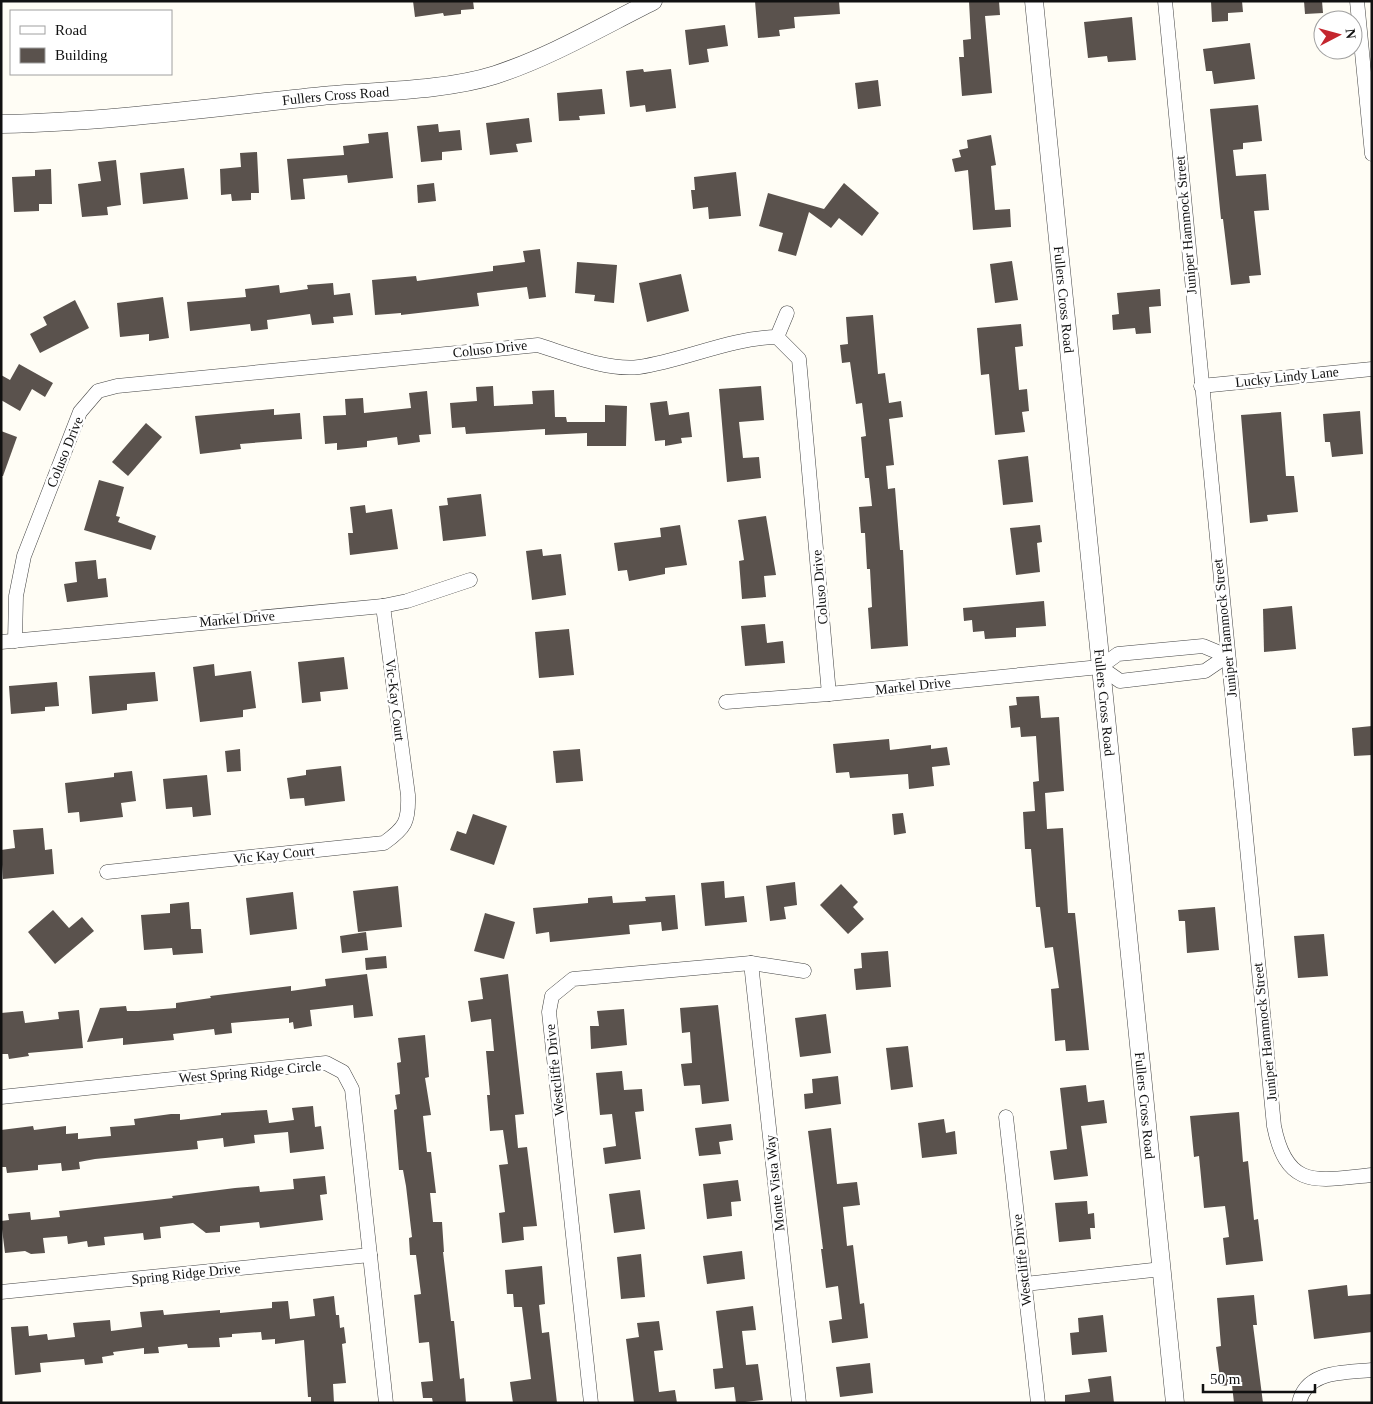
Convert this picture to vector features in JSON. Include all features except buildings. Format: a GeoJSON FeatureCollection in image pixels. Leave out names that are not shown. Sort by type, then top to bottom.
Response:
{"type":"FeatureCollection","features":[{"type":"Feature","properties":{"kind":"street","name":"Fullers Cross Road"},"geometry":{"type":"LineString","coordinates":[[1,124],[50,123],[182,112],[446,84],[493,75],[537,60],[653,1]]}},
{"type":"Feature","properties":{"kind":"street","name":"Fullers Cross Road"},"geometry":{"type":"LineString","coordinates":[[1034,1],[1175,1403]]}},
{"type":"Feature","properties":{"kind":"street","name":"Juniper Hammock Street"},"geometry":{"type":"LineString","coordinates":[[1165,1],[1274,1126],[1278,1145],[1287,1165],[1305,1177],[1330,1179],[1372,1175]]}},
{"type":"Feature","properties":{"kind":"street"},"geometry":{"type":"LineString","coordinates":[[1357,1],[1372,154]]}},
{"type":"Feature","properties":{"kind":"street"},"geometry":{"type":"LineString","coordinates":[[777,337],[787,313]]}},
{"type":"Feature","properties":{"kind":"street","name":"Coluso Drive"},"geometry":{"type":"LineString","coordinates":[[8,642],[24,556],[80,412],[98,391],[117,386],[538,345],[600,364],[637,367],[754,337],[777,337],[799,359],[830,694]]}},
{"type":"Feature","properties":{"kind":"street","name":"Lucky Lindy Lane"},"geometry":{"type":"LineString","coordinates":[[1201,386],[1372,369]]}},
{"type":"Feature","properties":{"kind":"street","name":"Markel Drive"},"geometry":{"type":"LineString","coordinates":[[8,642],[383,606],[407,602],[470,580]]}},
{"type":"Feature","properties":{"kind":"street","name":"Vic-Kay Court"},"geometry":{"type":"LineString","coordinates":[[383,606],[408,796]]}},
{"type":"Feature","properties":{"kind":"street"},"geometry":{"type":"LineString","coordinates":[[1203,646],[1227,656],[1205,672],[1120,681],[1100,667],[1118,654],[1203,646]]}},
{"type":"Feature","properties":{"kind":"street","name":"Markel Drive"},"geometry":{"type":"LineString","coordinates":[[726,702],[830,694],[1100,667]]}},
{"type":"Feature","properties":{"kind":"street","name":"Vic Kay Court"},"geometry":{"type":"LineString","coordinates":[[107,872],[384,843],[400,831],[408,812],[408,796]]}},
{"type":"Feature","properties":{"kind":"street","name":"Westcliffe Drive"},"geometry":{"type":"LineString","coordinates":[[591,1403],[548,1012],[552,996],[573,979],[750,963],[804,971]]}},
{"type":"Feature","properties":{"kind":"street","name":"Monte Vista Way"},"geometry":{"type":"LineString","coordinates":[[750,963],[799,1403]]}},
{"type":"Feature","properties":{"kind":"street","name":"West Spring Ridge Circle"},"geometry":{"type":"LineString","coordinates":[[1,1097],[326,1063],[343,1072],[352,1089],[386,1403]]}},
{"type":"Feature","properties":{"kind":"street","name":"Westcliffe Drive"},"geometry":{"type":"LineString","coordinates":[[1006,1117],[1038,1403]]}},
{"type":"Feature","properties":{"kind":"street","name":"Spring Ridge Drive"},"geometry":{"type":"LineString","coordinates":[[1,1292],[370,1255]]}},
{"type":"Feature","properties":{"kind":"street"},"geometry":{"type":"LineString","coordinates":[[1025,1284],[1162,1269]]}},
{"type":"Feature","properties":{"kind":"street"},"geometry":{"type":"LineString","coordinates":[[1299,1403],[1301,1392],[1308,1383],[1325,1375],[1372,1370]]}}]}
